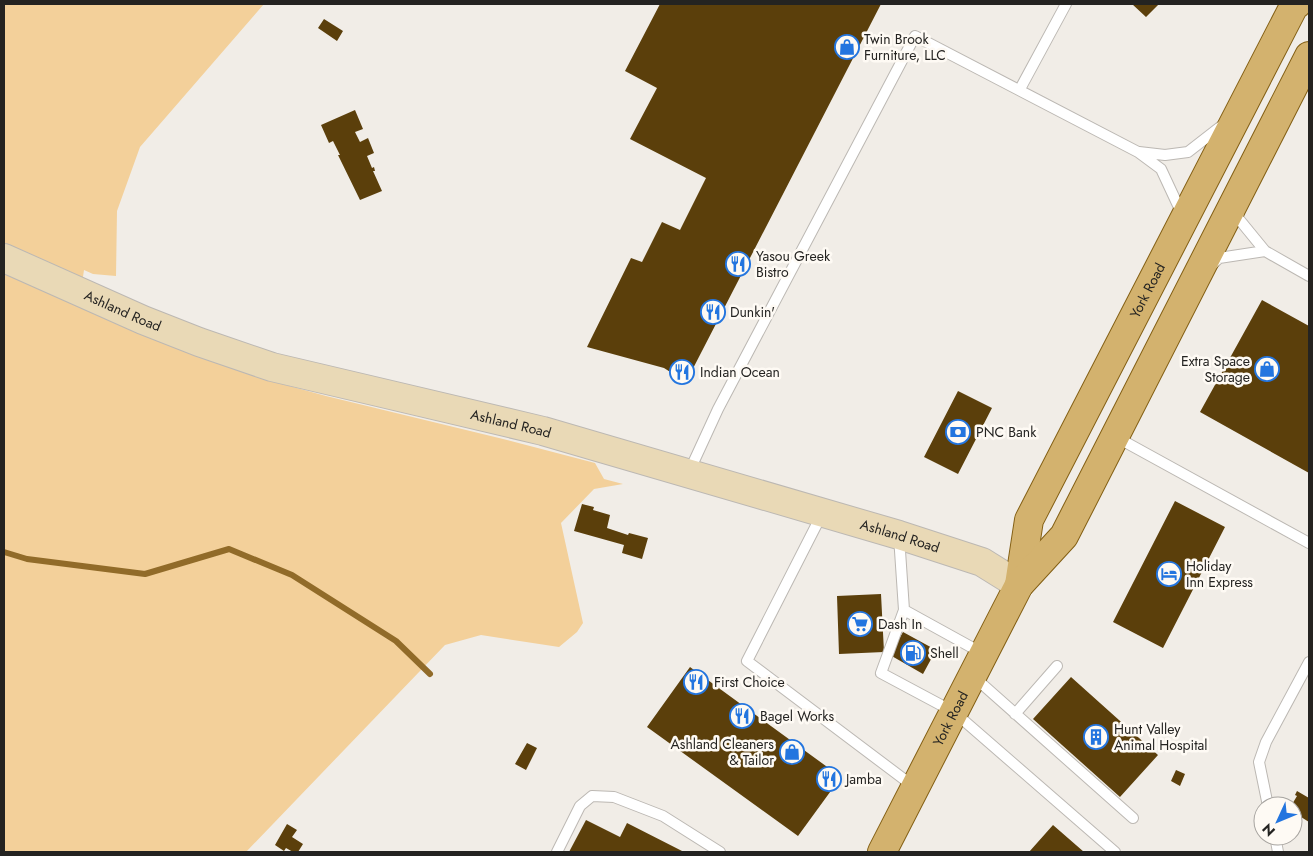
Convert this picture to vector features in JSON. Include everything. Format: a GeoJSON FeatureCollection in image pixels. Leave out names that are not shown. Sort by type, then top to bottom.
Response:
{"type":"FeatureCollection","features":[{"type":"Feature","properties":{"kind":"main road","name":"York Road"},"geometry":{"type":"LineString","coordinates":[[1019,585],[1029,520],[1294,6],[1297,4]]}},
{"type":"Feature","properties":{"kind":"main road","name":"York Road"},"geometry":{"type":"LineString","coordinates":[[882,852],[1019,585],[1064,536],[1309,56]]}},
{"type":"Feature","properties":{"kind":"main road","name":"Ashland Road"},"geometry":{"type":"LineString","coordinates":[[4,258],[152,324],[272,367],[526,426],[688,473],[982,562],[1019,585]]}},
{"type":"Feature","properties":{"kind":"lane"},"geometry":{"type":"LineString","coordinates":[[1020,89],[1066,4]]}},
{"type":"Feature","properties":{"kind":"lane"},"geometry":{"type":"LineString","coordinates":[[688,473],[718,409],[915,36],[1138,152],[1161,169],[1184,218]]}},
{"type":"Feature","properties":{"kind":"lane"},"geometry":{"type":"LineString","coordinates":[[1138,152],[1165,155],[1188,152],[1239,112]]}},
{"type":"Feature","properties":{"kind":"lane"},"geometry":{"type":"LineString","coordinates":[[1242,188],[1238,218],[1265,251],[1309,276]]}},
{"type":"Feature","properties":{"kind":"lane"},"geometry":{"type":"LineString","coordinates":[[1189,291],[1219,258],[1265,251]]}},
{"type":"Feature","properties":{"kind":"lane"},"geometry":{"type":"LineString","coordinates":[[1115,436],[1309,543]]}},
{"type":"Feature","properties":{"kind":"lane"},"geometry":{"type":"LineString","coordinates":[[823,513],[748,661],[915,787]]}},
{"type":"Feature","properties":{"kind":"lane"},"geometry":{"type":"LineString","coordinates":[[899,536],[904,610],[881,673],[954,712],[1115,852]]}},
{"type":"Feature","properties":{"kind":"lane"},"geometry":{"type":"LineString","coordinates":[[904,610],[978,665],[1015,714],[1133,818]]}},
{"type":"Feature","properties":{"kind":"lane"},"geometry":{"type":"LineString","coordinates":[[1266,796],[1259,762],[1266,742],[1309,662]]}},
{"type":"Feature","properties":{"kind":"lane"},"geometry":{"type":"LineString","coordinates":[[1015,714],[1057,666]]}},
{"type":"Feature","properties":{"kind":"lane"},"geometry":{"type":"LineString","coordinates":[[556,852],[580,806],[592,796],[614,797],[663,816],[720,852]]}},
{"type":"Feature","properties":{"kind":"shaded area"},"geometry":{"type":"Polygon","coordinates":[[[4,4],[264,4],[140,147],[117,211],[116,276],[93,274],[84,270],[79,304],[264,379],[595,463],[604,479],[623,484],[594,489],[561,523],[583,623],[577,632],[559,647],[481,635],[445,645],[246,852],[4,852],[4,4]]]}},
{"type":"Feature","properties":{"kind":"building"},"geometry":{"type":"Polygon","coordinates":[[[660,4],[881,4],[686,382],[664,368],[587,347],[631,258],[642,262],[662,222],[680,230],[706,178],[630,139],[657,88],[625,71],[660,4]]]}},
{"type":"Feature","properties":{"kind":"building"},"geometry":{"type":"Polygon","coordinates":[[[1132,4],[1159,4],[1146,17],[1132,4]]]}},
{"type":"Feature","properties":{"kind":"building"},"geometry":{"type":"Polygon","coordinates":[[[324,19],[343,31],[337,41],[318,28],[324,19]]]}},
{"type":"Feature","properties":{"kind":"building"},"geometry":{"type":"Polygon","coordinates":[[[355,110],[363,129],[355,132],[360,142],[368,138],[374,153],[367,156],[372,168],[374,167],[375,171],[373,171],[382,191],[360,200],[333,141],[329,143],[321,125],[355,110]]]}},
{"type":"Feature","properties":{"kind":"building","name":"Extra Space Storage"},"geometry":{"type":"Polygon","coordinates":[[[1262,300],[1309,326],[1309,473],[1200,412],[1262,300]]]}},
{"type":"Feature","properties":{"kind":"building","name":"PNC Bank"},"geometry":{"type":"Polygon","coordinates":[[[958,391],[992,408],[958,474],[924,457],[958,391]]]}},
{"type":"Feature","properties":{"kind":"building","name":"Holiday Inn Express"},"geometry":{"type":"Polygon","coordinates":[[[1175,501],[1225,527],[1163,648],[1113,622],[1175,501]]]}},
{"type":"Feature","properties":{"kind":"building"},"geometry":{"type":"Polygon","coordinates":[[[582,504],[594,507],[593,510],[610,515],[607,528],[628,535],[629,533],[648,538],[642,559],[622,553],[624,545],[574,531],[582,504]]]}},
{"type":"Feature","properties":{"kind":"building","name":"Dash In"},"geometry":{"type":"Polygon","coordinates":[[[881,594],[884,652],[839,654],[837,596],[881,594]]]}},
{"type":"Feature","properties":{"kind":"building","name":"Shell"},"geometry":{"type":"Polygon","coordinates":[[[903,632],[936,650],[923,674],[890,655],[903,632]]]}},
{"type":"Feature","properties":{"kind":"building"},"geometry":{"type":"Polygon","coordinates":[[[690,667],[841,777],[798,836],[647,727],[690,667]]]}},
{"type":"Feature","properties":{"kind":"building","name":"Hunt Valley Animal Hospital"},"geometry":{"type":"Polygon","coordinates":[[[1071,677],[1158,755],[1120,797],[1033,719],[1071,677]]]}},
{"type":"Feature","properties":{"kind":"building"},"geometry":{"type":"Polygon","coordinates":[[[527,743],[537,748],[526,770],[515,764],[527,743]]]}},
{"type":"Feature","properties":{"kind":"building"},"geometry":{"type":"Polygon","coordinates":[[[1176,770],[1185,774],[1180,786],[1171,781],[1176,770]]]}},
{"type":"Feature","properties":{"kind":"building"},"geometry":{"type":"Polygon","coordinates":[[[1297,791],[1309,798],[1309,822],[1303,818],[1303,796],[1295,795],[1297,791]]]}},
{"type":"Feature","properties":{"kind":"building"},"geometry":{"type":"Polygon","coordinates":[[[586,820],[620,837],[627,823],[684,852],[569,852],[586,820]]]}},
{"type":"Feature","properties":{"kind":"building"},"geometry":{"type":"Polygon","coordinates":[[[287,824],[297,830],[292,837],[303,844],[298,852],[293,852],[286,848],[284,851],[275,845],[287,824]]]}},
{"type":"Feature","properties":{"kind":"building"},"geometry":{"type":"Polygon","coordinates":[[[1053,825],[1084,852],[1029,852],[1053,825]]]}},
{"type":"Feature","properties":{"kind":"waterway"},"geometry":{"type":"LineString","coordinates":[[4,552],[27,559],[145,574],[229,549],[292,575],[396,641],[430,674]]}},
{"type":"Feature","properties":{"kind":"place","name":"Twin Brook Furniture, LLC"},"geometry":{"type":"Point","coordinates":[847,47]}},
{"type":"Feature","properties":{"kind":"place","name":"Yasou Greek Bistro"},"geometry":{"type":"Point","coordinates":[738,264]}},
{"type":"Feature","properties":{"kind":"place","name":"Dunkin'"},"geometry":{"type":"Point","coordinates":[713,312]}},
{"type":"Feature","properties":{"kind":"place","name":"Extra Space Storage"},"geometry":{"type":"Point","coordinates":[1267,369]}},
{"type":"Feature","properties":{"kind":"place","name":"Indian Ocean"},"geometry":{"type":"Point","coordinates":[682,372]}},
{"type":"Feature","properties":{"kind":"place","name":"PNC Bank"},"geometry":{"type":"Point","coordinates":[958,432]}},
{"type":"Feature","properties":{"kind":"place","name":"Holiday Inn Express"},"geometry":{"type":"Point","coordinates":[1169,574]}},
{"type":"Feature","properties":{"kind":"place","name":"Dash In"},"geometry":{"type":"Point","coordinates":[860,624]}},
{"type":"Feature","properties":{"kind":"place","name":"Shell"},"geometry":{"type":"Point","coordinates":[913,653]}},
{"type":"Feature","properties":{"kind":"place","name":"First Choice"},"geometry":{"type":"Point","coordinates":[696,682]}},
{"type":"Feature","properties":{"kind":"place","name":"Bagel Works"},"geometry":{"type":"Point","coordinates":[742,716]}},
{"type":"Feature","properties":{"kind":"place","name":"Hunt Valley Animal Hospital"},"geometry":{"type":"Point","coordinates":[1096,737]}},
{"type":"Feature","properties":{"kind":"place","name":"Ashland Cleaners & Tailor"},"geometry":{"type":"Point","coordinates":[792,752]}},
{"type":"Feature","properties":{"kind":"place","name":"Jamba"},"geometry":{"type":"Point","coordinates":[829,779]}}]}
